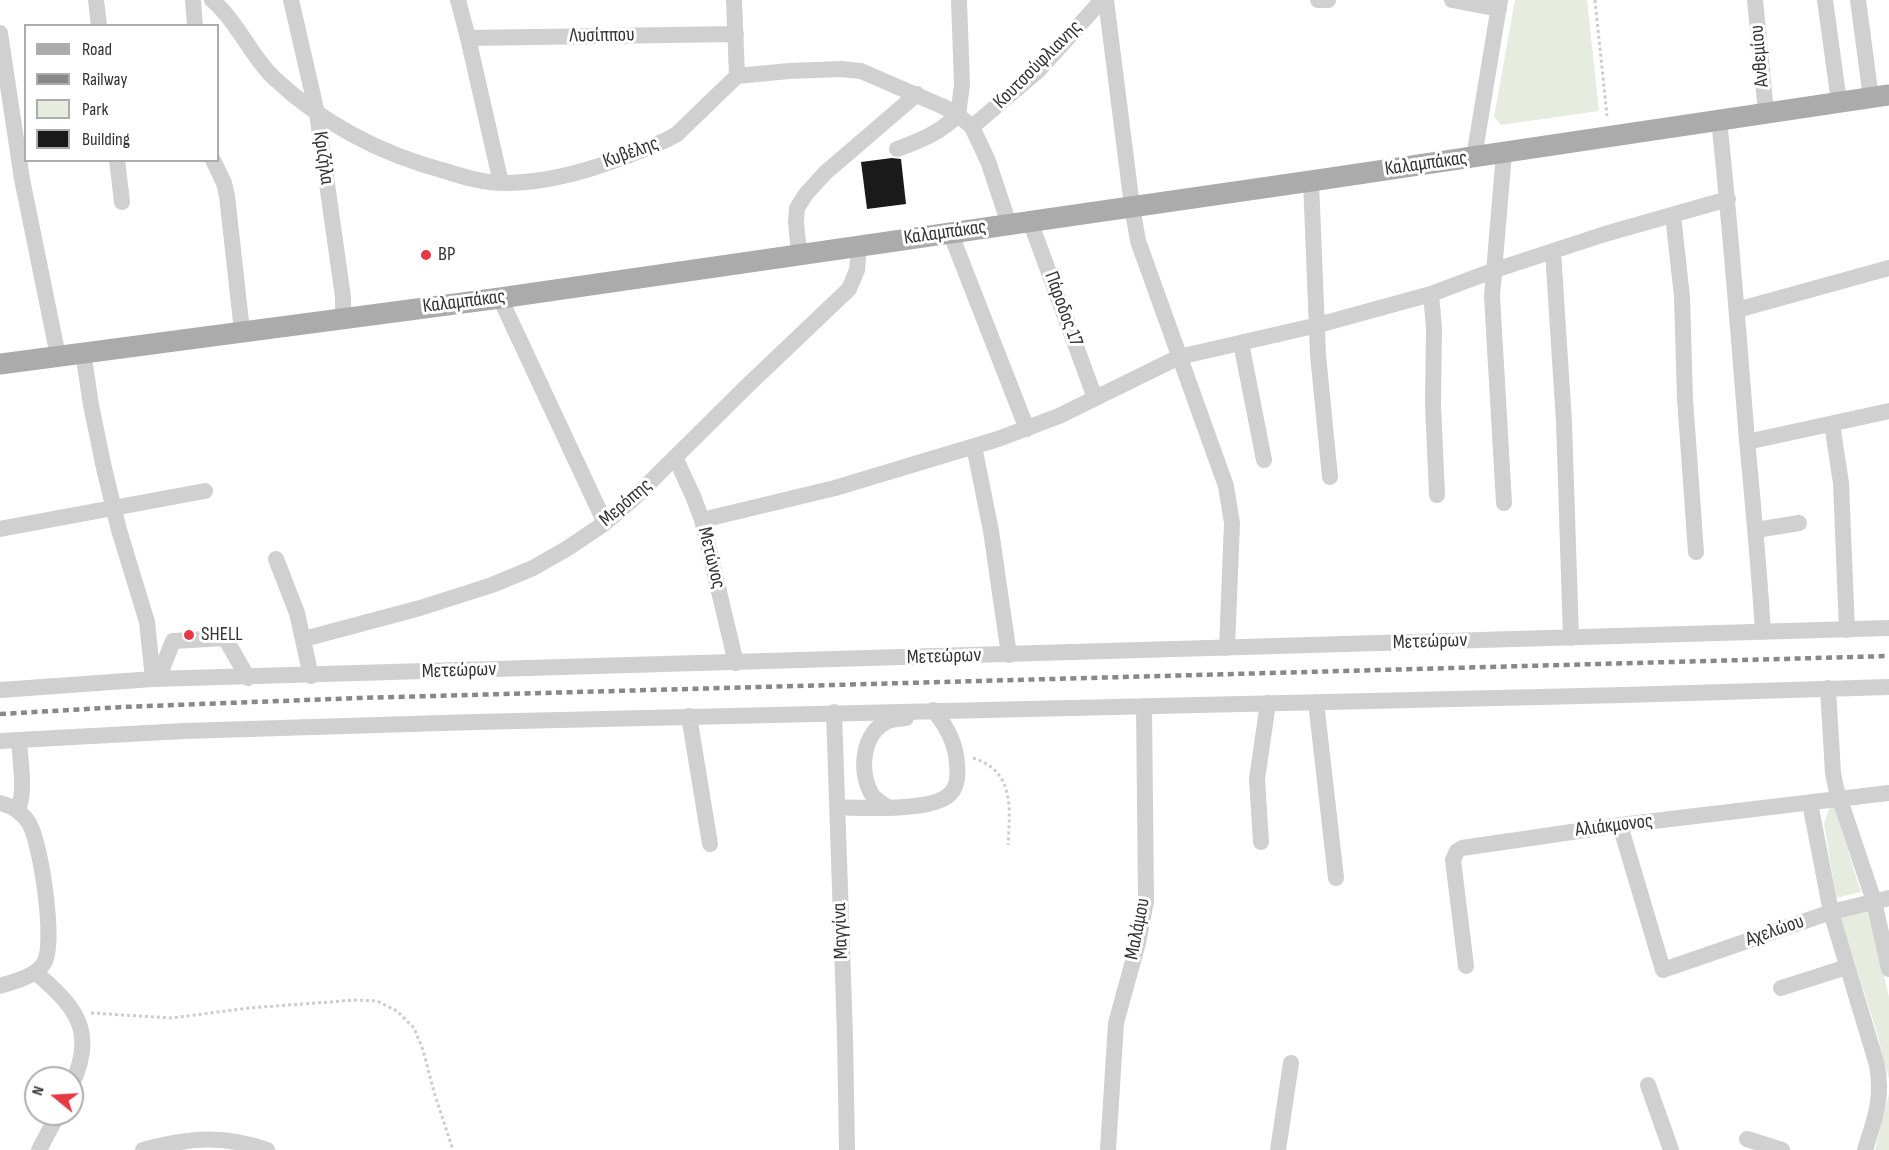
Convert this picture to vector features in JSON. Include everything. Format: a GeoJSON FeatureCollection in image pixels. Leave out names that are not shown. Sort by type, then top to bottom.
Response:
{"type":"FeatureCollection","features":[{"type":"Feature","properties":{"kind":"main road","name":"Καλαμπάκας"},"geometry":{"type":"LineString","coordinates":[[0,364],[500,298],[1880,97]]}},
{"type":"Feature","properties":{"kind":"street"},"geometry":{"type":"LineString","coordinates":[[96,0],[99,24]]}},
{"type":"Feature","properties":{"kind":"street"},"geometry":{"type":"LineString","coordinates":[[193,0],[195,24]]}},
{"type":"Feature","properties":{"kind":"street","name":"Κυβέλης"},"geometry":{"type":"LineString","coordinates":[[212,0],[231,20],[264,68],[317,113],[340,129],[392,153],[466,177],[501,183],[540,179],[590,168],[666,140],[677,134],[737,76]]}},
{"type":"Feature","properties":{"kind":"street","name":"Κριζήλα"},"geometry":{"type":"LineString","coordinates":[[291,0],[317,113],[343,297],[343,317]]}},
{"type":"Feature","properties":{"kind":"street"},"geometry":{"type":"LineString","coordinates":[[458,0],[501,183]]}},
{"type":"Feature","properties":{"kind":"street"},"geometry":{"type":"LineString","coordinates":[[734,0],[737,76],[789,71],[852,70],[869,73],[958,115],[972,127],[988,161],[1009,224]]}},
{"type":"Feature","properties":{"kind":"street"},"geometry":{"type":"LineString","coordinates":[[897,149],[919,142],[958,115],[962,85],[959,0]]}},
{"type":"Feature","properties":{"kind":"street"},"geometry":{"type":"LineString","coordinates":[[1104,0],[1138,241],[1230,502],[1232,523],[1227,648]]}},
{"type":"Feature","properties":{"kind":"street","name":"Κουτσούφλιανης"},"geometry":{"type":"LineString","coordinates":[[972,127],[1039,70],[1104,0]]}},
{"type":"Feature","properties":{"kind":"street"},"geometry":{"type":"LineString","coordinates":[[1318,0],[1328,0]]}},
{"type":"Feature","properties":{"kind":"street"},"geometry":{"type":"LineString","coordinates":[[1452,0],[1500,5],[1474,157]]}},
{"type":"Feature","properties":{"kind":"street","name":"Ανθεμίου"},"geometry":{"type":"LineString","coordinates":[[1755,0],[1766,112]]}},
{"type":"Feature","properties":{"kind":"street"},"geometry":{"type":"LineString","coordinates":[[1825,0],[1839,102]]}},
{"type":"Feature","properties":{"kind":"street"},"geometry":{"type":"LineString","coordinates":[[1858,0],[1880,97]]}},
{"type":"Feature","properties":{"kind":"street"},"geometry":{"type":"LineString","coordinates":[[0,33],[22,179],[58,356]]}},
{"type":"Feature","properties":{"kind":"street","name":"Λυσίππου"},"geometry":{"type":"LineString","coordinates":[[468,38],[736,34]]}},
{"type":"Feature","properties":{"kind":"street"},"geometry":{"type":"LineString","coordinates":[[799,254],[797,208],[806,194],[825,173],[917,94]]}},
{"type":"Feature","properties":{"kind":"street"},"geometry":{"type":"LineString","coordinates":[[1719,120],[1728,199],[1763,632]]}},
{"type":"Feature","properties":{"kind":"street"},"geometry":{"type":"LineString","coordinates":[[1504,153],[1492,296],[1504,503]]}},
{"type":"Feature","properties":{"kind":"street"},"geometry":{"type":"LineString","coordinates":[[117,162],[122,202]]}},
{"type":"Feature","properties":{"kind":"street"},"geometry":{"type":"LineString","coordinates":[[214,162],[224,183],[227,196],[242,331]]}},
{"type":"Feature","properties":{"kind":"street"},"geometry":{"type":"LineString","coordinates":[[1311,181],[1318,355],[1330,477]]}},
{"type":"Feature","properties":{"kind":"street"},"geometry":{"type":"LineString","coordinates":[[702,520],[817,492],[1027,429],[1179,357],[1318,325],[1431,294],[1553,251],[1728,199]]}},
{"type":"Feature","properties":{"kind":"street"},"geometry":{"type":"LineString","coordinates":[[1673,215],[1682,297],[1685,399],[1696,552]]}},
{"type":"Feature","properties":{"kind":"street","name":"Πάροδος 17"},"geometry":{"type":"LineString","coordinates":[[1030,221],[1095,398]]}},
{"type":"Feature","properties":{"kind":"street"},"geometry":{"type":"LineString","coordinates":[[950,232],[1027,429]]}},
{"type":"Feature","properties":{"kind":"street","name":"Μερόπης"},"geometry":{"type":"LineString","coordinates":[[304,639],[420,608],[514,576],[552,558],[605,522],[632,500],[849,289],[857,270],[859,246]]}},
{"type":"Feature","properties":{"kind":"street"},"geometry":{"type":"LineString","coordinates":[[1553,251],[1564,422],[1572,638]]}},
{"type":"Feature","properties":{"kind":"street"},"geometry":{"type":"LineString","coordinates":[[1737,310],[1889,268]]}},
{"type":"Feature","properties":{"kind":"street"},"geometry":{"type":"LineString","coordinates":[[1431,294],[1434,328],[1433,404],[1437,495]]}},
{"type":"Feature","properties":{"kind":"street"},"geometry":{"type":"LineString","coordinates":[[500,298],[605,522]]}},
{"type":"Feature","properties":{"kind":"street"},"geometry":{"type":"LineString","coordinates":[[1241,343],[1264,460]]}},
{"type":"Feature","properties":{"kind":"street"},"geometry":{"type":"LineString","coordinates":[[83,352],[95,426],[114,507],[144,608],[155,679]]}},
{"type":"Feature","properties":{"kind":"street"},"geometry":{"type":"LineString","coordinates":[[1747,442],[1889,411]]}},
{"type":"Feature","properties":{"kind":"street"},"geometry":{"type":"LineString","coordinates":[[1832,424],[1841,483],[1846,630]]}},
{"type":"Feature","properties":{"kind":"street"},"geometry":{"type":"LineString","coordinates":[[974,446],[991,531],[1009,655]]}},
{"type":"Feature","properties":{"kind":"street","name":"Μετώνος"},"geometry":{"type":"LineString","coordinates":[[675,457],[702,520],[736,663]]}},
{"type":"Feature","properties":{"kind":"street"},"geometry":{"type":"LineString","coordinates":[[0,529],[205,491]]}},
{"type":"Feature","properties":{"kind":"street"},"geometry":{"type":"LineString","coordinates":[[1756,530],[1799,523]]}},
{"type":"Feature","properties":{"kind":"street"},"geometry":{"type":"LineString","coordinates":[[276,559],[291,593],[304,639],[311,676]]}},
{"type":"Feature","properties":{"kind":"street","name":"Μετεώρων"},"geometry":{"type":"LineString","coordinates":[[0,690],[155,679],[1889,628]]}},
{"type":"Feature","properties":{"kind":"street"},"geometry":{"type":"LineString","coordinates":[[155,679],[173,641],[225,638],[248,678]]}},
{"type":"Feature","properties":{"kind":"street"},"geometry":{"type":"LineString","coordinates":[[0,741],[196,731],[689,716],[834,712],[936,714],[1268,702],[1889,687]]}},
{"type":"Feature","properties":{"kind":"street"},"geometry":{"type":"LineString","coordinates":[[1828,688],[1833,773],[1839,799],[1881,900],[1889,969]]}},
{"type":"Feature","properties":{"kind":"street"},"geometry":{"type":"LineString","coordinates":[[1261,842],[1257,779],[1268,702]]}},
{"type":"Feature","properties":{"kind":"street"},"geometry":{"type":"LineString","coordinates":[[1316,702],[1336,878]]}},
{"type":"Feature","properties":{"kind":"street","name":"Μαλάμου"},"geometry":{"type":"LineString","coordinates":[[1108,1150],[1116,1023],[1138,943],[1146,901],[1144,706]]}},
{"type":"Feature","properties":{"kind":"street","name":"Μαγγίνα"},"geometry":{"type":"LineString","coordinates":[[834,712],[847,1150]]}},
{"type":"Feature","properties":{"kind":"street"},"geometry":{"type":"LineString","coordinates":[[889,808],[872,795],[865,775],[864,754],[869,739],[877,729],[888,721],[908,714]]}},
{"type":"Feature","properties":{"kind":"street"},"geometry":{"type":"LineString","coordinates":[[837,807],[889,808],[941,801],[951,794],[957,782],[955,745],[936,714]]}},
{"type":"Feature","properties":{"kind":"street"},"geometry":{"type":"LineString","coordinates":[[689,716],[711,844]]}},
{"type":"Feature","properties":{"kind":"street"},"geometry":{"type":"LineString","coordinates":[[18,810],[22,784],[19,740]]}},
{"type":"Feature","properties":{"kind":"street","name":"Αλιάκμονος"},"geometry":{"type":"LineString","coordinates":[[1466,966],[1453,860],[1459,849],[1620,825],[1889,793]]}},
{"type":"Feature","properties":{"kind":"street"},"geometry":{"type":"LineString","coordinates":[[0,803],[18,810],[28,821],[36,837],[43,876],[49,942],[46,959],[35,972],[0,986]]}},
{"type":"Feature","properties":{"kind":"street"},"geometry":{"type":"LineString","coordinates":[[1810,803],[1831,912],[1877,1065],[1880,1083],[1878,1113],[1865,1150]]}},
{"type":"Feature","properties":{"kind":"street","name":"Αχελώου"},"geometry":{"type":"LineString","coordinates":[[1620,825],[1663,970],[1831,912],[1881,900]]}},
{"type":"Feature","properties":{"kind":"street"},"geometry":{"type":"LineString","coordinates":[[1781,988],[1847,967]]}},
{"type":"Feature","properties":{"kind":"street"},"geometry":{"type":"LineString","coordinates":[[35,972],[65,998],[74,1012],[83,1046],[79,1066]]}},
{"type":"Feature","properties":{"kind":"street"},"geometry":{"type":"LineString","coordinates":[[1278,1150],[1291,1063]]}},
{"type":"Feature","properties":{"kind":"street"},"geometry":{"type":"LineString","coordinates":[[1648,1085],[1671,1150]]}},
{"type":"Feature","properties":{"kind":"street"},"geometry":{"type":"LineString","coordinates":[[39,1150],[51,1126]]}},
{"type":"Feature","properties":{"kind":"street"},"geometry":{"type":"LineString","coordinates":[[143,1150],[206,1138],[237,1141],[267,1150]]}},
{"type":"Feature","properties":{"kind":"street"},"geometry":{"type":"LineString","coordinates":[[1747,1139],[1782,1150]]}},
{"type":"Feature","properties":{"kind":"path"},"geometry":{"type":"LineString","coordinates":[[1596,0],[1607,116]]}},
{"type":"Feature","properties":{"kind":"path"},"geometry":{"type":"LineString","coordinates":[[956,755],[989,764],[998,772],[1006,786],[1010,811],[1008,845]]}},
{"type":"Feature","properties":{"kind":"path"},"geometry":{"type":"LineString","coordinates":[[74,1012],[172,1018],[260,1007],[356,1000],[377,1001],[397,1011],[414,1028],[423,1050],[453,1150]]}},
{"type":"Feature","properties":{"kind":"green space"},"geometry":{"type":"Polygon","coordinates":[[[1515,0],[1587,0],[1599,111],[1501,125],[1494,117],[1515,0]]]}},
{"type":"Feature","properties":{"kind":"green space"},"geometry":{"type":"Polygon","coordinates":[[[1834,806],[1861,892],[1836,898],[1824,823],[1830,807],[1834,806]]]}},
{"type":"Feature","properties":{"kind":"green space"},"geometry":{"type":"Polygon","coordinates":[[[1868,909],[1889,997],[1889,1079],[1841,918],[1844,914],[1868,909]]]}},
{"type":"Feature","properties":{"kind":"green space"},"geometry":{"type":"Polygon","coordinates":[[[1889,1094],[1889,1150],[1875,1150],[1889,1094]]]}},
{"type":"Feature","properties":{"kind":"building"},"geometry":{"type":"Polygon","coordinates":[[[901,159],[906,204],[867,209],[861,162],[901,159]]]}},
{"type":"Feature","properties":{"kind":"railway"},"geometry":{"type":"LineString","coordinates":[[0,714],[359,698],[1889,656]]}},
{"type":"Feature","properties":{"kind":"place","name":"BP"},"geometry":{"type":"Point","coordinates":[426,255]}},
{"type":"Feature","properties":{"kind":"place","name":"SHELL"},"geometry":{"type":"Point","coordinates":[189,635]}}]}
